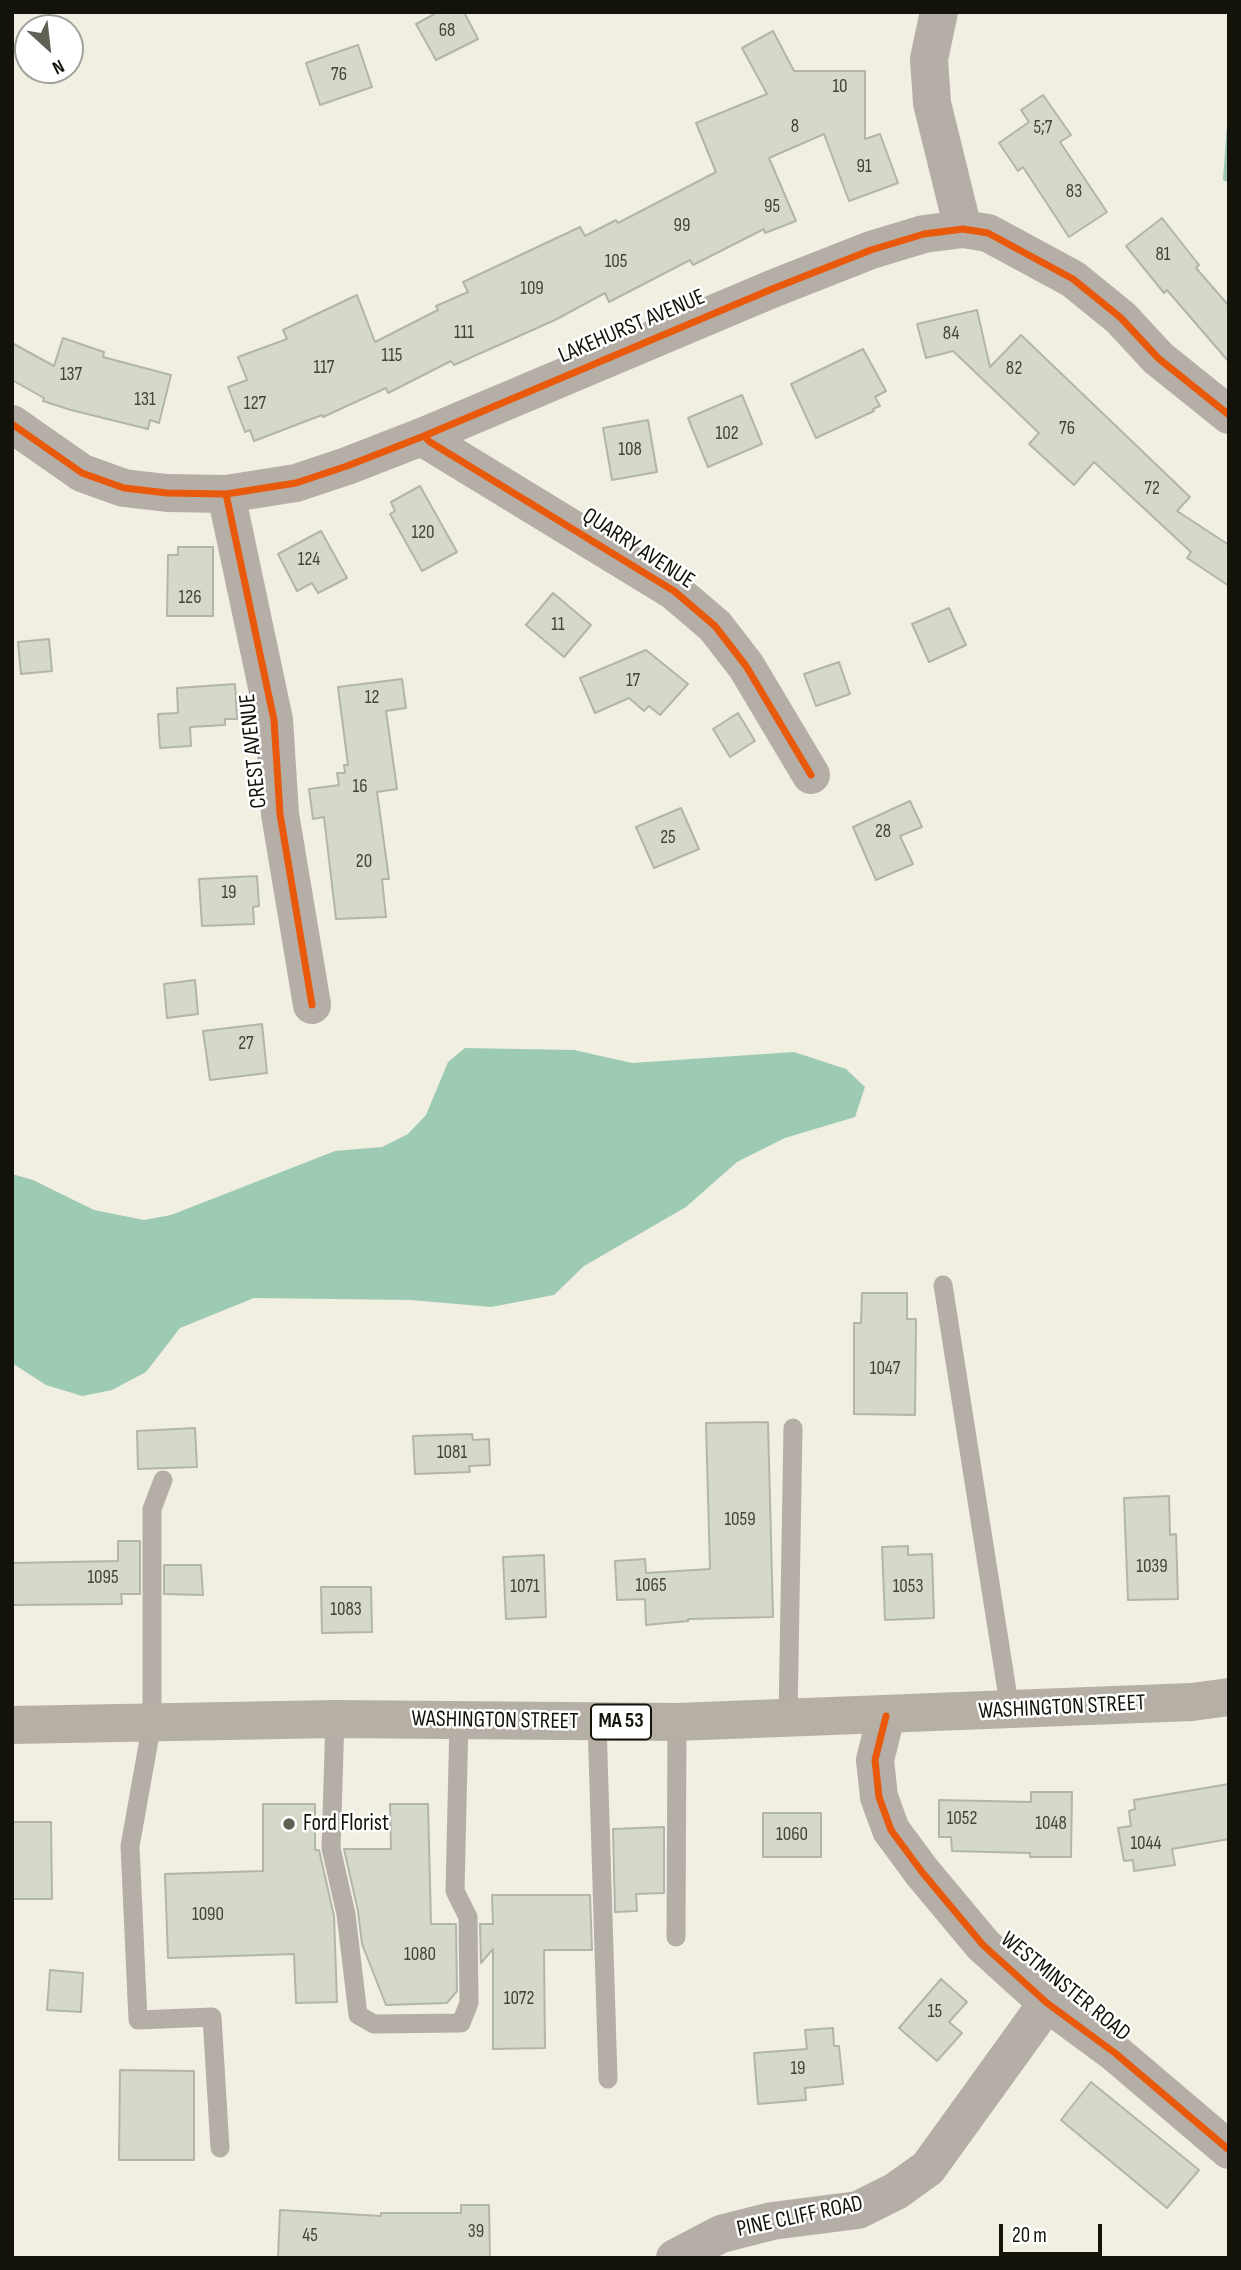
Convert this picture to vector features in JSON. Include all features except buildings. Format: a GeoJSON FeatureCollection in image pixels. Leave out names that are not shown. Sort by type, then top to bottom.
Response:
{"type":"FeatureCollection","features":[{"type":"Feature","properties":{"kind":"main road","name":"WASHINGTON STREET"},"geometry":{"type":"LineString","coordinates":[[12,1725],[335,1719],[677,1722],[886,1716],[1192,1702],[1229,1697]]}},
{"type":"Feature","properties":{"kind":"street"},"geometry":{"type":"LineString","coordinates":[[939,12],[929,60],[932,103],[963,229]]}},
{"type":"Feature","properties":{"kind":"street","name":"LAKEHURST AVENUE"},"geometry":{"type":"LineString","coordinates":[[12,424],[82,473],[124,488],[167,493],[226,494],[296,483],[424,436],[772,289],[872,250],[924,234],[963,229],[988,233],[1073,279],[1121,318],[1158,358],[1229,415]]}},
{"type":"Feature","properties":{"kind":"street","name":"QUARRY AVENUE"},"geometry":{"type":"LineString","coordinates":[[424,436],[674,591],[715,626],[746,666],[811,775]]}},
{"type":"Feature","properties":{"kind":"street","name":"CREST AVENUE"},"geometry":{"type":"LineString","coordinates":[[226,494],[274,720],[281,814],[312,1005]]}},
{"type":"Feature","properties":{"kind":"street","name":"WESTMINSTER ROAD"},"geometry":{"type":"LineString","coordinates":[[886,1716],[874,1760],[879,1797],[891,1830],[922,1872],[983,1945],[1047,2004],[1115,2053],[1229,2150]]}},
{"type":"Feature","properties":{"kind":"street","name":"PINE CLIFF ROAD"},"geometry":{"type":"LineString","coordinates":[[675,2258],[721,2234],[772,2221],[858,2210],[896,2190],[928,2168],[1047,2004]]}},
{"type":"Feature","properties":{"kind":"lane"},"geometry":{"type":"LineString","coordinates":[[943,1285],[1010,1710]]}},
{"type":"Feature","properties":{"kind":"lane"},"geometry":{"type":"LineString","coordinates":[[788,1719],[793,1428]]}},
{"type":"Feature","properties":{"kind":"lane"},"geometry":{"type":"LineString","coordinates":[[163,1480],[152,1508],[152,1723],[130,1846],[138,2020],[212,2017],[220,2148]]}},
{"type":"Feature","properties":{"kind":"lane"},"geometry":{"type":"LineString","coordinates":[[335,1719],[331,1848],[346,1914],[358,2015],[374,2024],[461,2023],[469,2003],[468,1917],[456,1891],[459,1720]]}},
{"type":"Feature","properties":{"kind":"lane"},"geometry":{"type":"LineString","coordinates":[[597,1722],[608,2079]]}},
{"type":"Feature","properties":{"kind":"lane"},"geometry":{"type":"LineString","coordinates":[[676,1937],[677,1722]]}},
{"type":"Feature","properties":{"kind":"shaded area"},"geometry":{"type":"Polygon","coordinates":[[[1229,123],[1229,183],[1223,180],[1229,123]]]}},
{"type":"Feature","properties":{"kind":"shaded area"},"geometry":{"type":"Polygon","coordinates":[[[465,1048],[574,1050],[632,1063],[794,1052],[846,1069],[865,1087],[855,1117],[785,1138],[737,1162],[686,1207],[584,1266],[554,1295],[491,1307],[411,1300],[254,1298],[180,1328],[146,1372],[112,1390],[82,1396],[46,1385],[12,1363],[12,1174],[33,1180],[94,1210],[144,1220],[171,1215],[335,1151],[382,1147],[408,1134],[426,1115],[448,1062],[465,1048]]]}},
{"type":"Feature","properties":{"kind":"cycle path"},"geometry":{"type":"LineString","coordinates":[[12,424],[82,473],[124,488],[167,493],[226,494],[296,483],[424,436],[871,250],[924,234],[963,229],[988,233],[1073,279],[1121,318],[1158,358],[1229,415]]}},
{"type":"Feature","properties":{"kind":"cycle path"},"geometry":{"type":"LineString","coordinates":[[424,436],[674,591],[715,626],[746,666],[811,775]]}},
{"type":"Feature","properties":{"kind":"cycle path"},"geometry":{"type":"LineString","coordinates":[[226,494],[274,720],[280,814],[312,1005]]}},
{"type":"Feature","properties":{"kind":"cycle path"},"geometry":{"type":"LineString","coordinates":[[886,1716],[875,1760],[879,1797],[891,1830],[922,1872],[983,1945],[1047,2003],[1115,2053],[1229,2150]]}},
{"type":"Feature","properties":{"kind":"place","name":"Ford Florist"},"geometry":{"type":"Point","coordinates":[289,1824]}}]}
